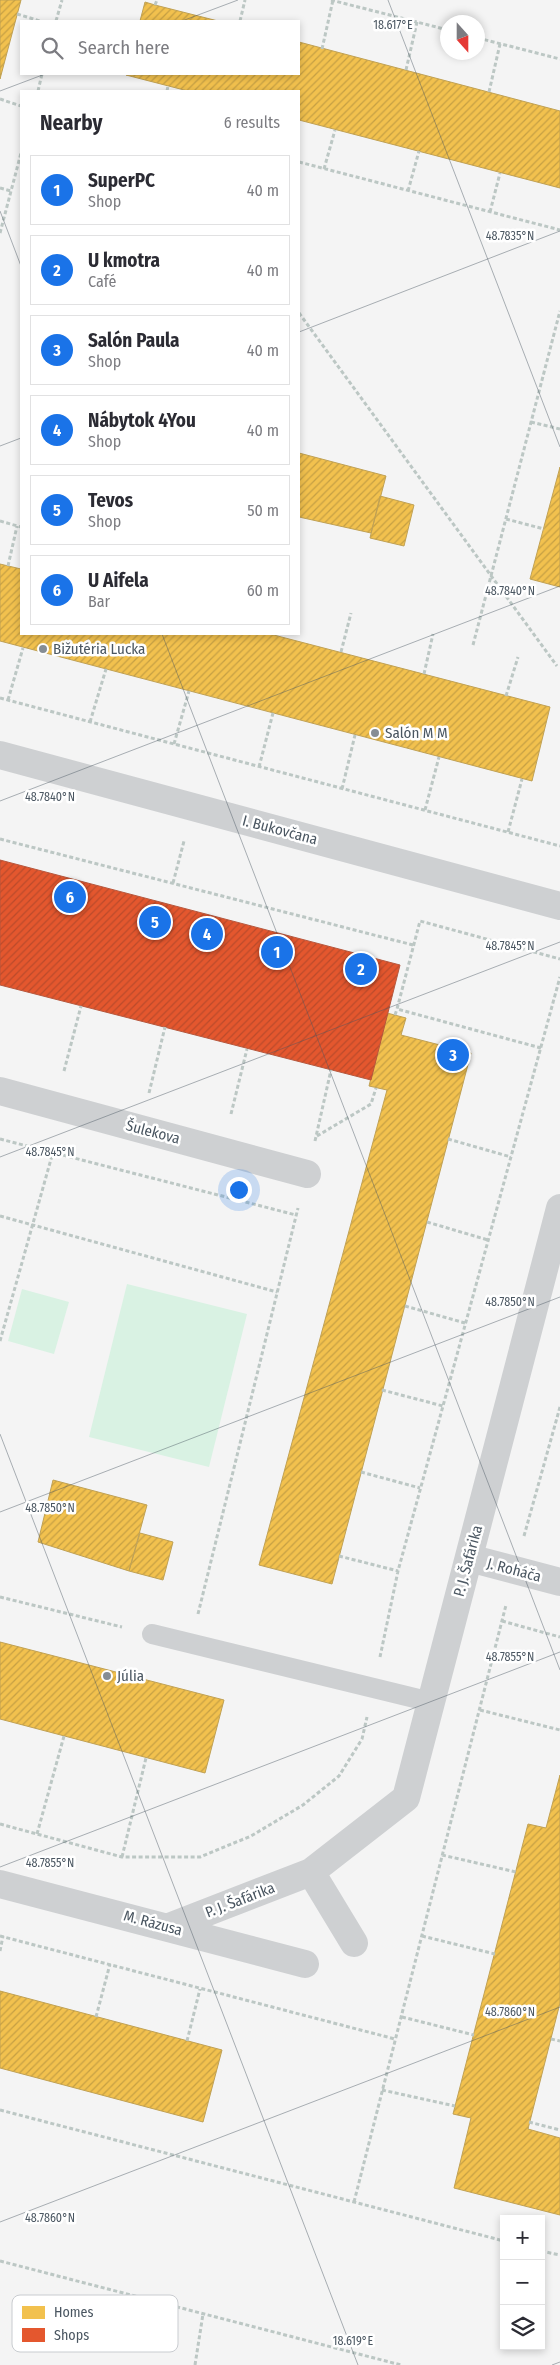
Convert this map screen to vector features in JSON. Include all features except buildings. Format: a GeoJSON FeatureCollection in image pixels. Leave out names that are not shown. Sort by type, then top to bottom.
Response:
{"type":"FeatureCollection","features":[{"type":"Feature","properties":{"kind":"street","name":"I. Bukovčana"},"geometry":{"type":"LineString","coordinates":[[0,755],[560,906]]}},
{"type":"Feature","properties":{"kind":"street","name":"Šulekova"},"geometry":{"type":"LineString","coordinates":[[0,1091],[307,1174]]}},
{"type":"Feature","properties":{"kind":"street","name":"P. J. Šafárika"},"geometry":{"type":"LineString","coordinates":[[169,1927],[311,1872],[406,1798],[468,1558],[553,1260],[560,1208]]}},
{"type":"Feature","properties":{"kind":"street","name":"J. Roháča"},"geometry":{"type":"LineString","coordinates":[[468,1558],[560,1582]]}},
{"type":"Feature","properties":{"kind":"street"},"geometry":{"type":"LineString","coordinates":[[311,1872],[354,1943]]}},
{"type":"Feature","properties":{"kind":"street","name":"M. Rázusa"},"geometry":{"type":"LineString","coordinates":[[0,1884],[305,1964]]}},
{"type":"Feature","properties":{"kind":"lane"},"geometry":{"type":"LineString","coordinates":[[152,1634],[431,1702]]}},
{"type":"Feature","properties":{"kind":"path"},"geometry":{"type":"LineString","coordinates":[[56,20],[62,0]]}},
{"type":"Feature","properties":{"kind":"path"},"geometry":{"type":"LineString","coordinates":[[155,5],[156,0]]}},
{"type":"Feature","properties":{"kind":"path"},"geometry":{"type":"LineString","coordinates":[[240,20],[245,0]]}},
{"type":"Feature","properties":{"kind":"path"},"geometry":{"type":"LineString","coordinates":[[322,49],[332,0],[440,28]]}},
{"type":"Feature","properties":{"kind":"path"},"geometry":{"type":"LineString","coordinates":[[17,14],[37,20]]}},
{"type":"Feature","properties":{"kind":"path"},"geometry":{"type":"LineString","coordinates":[[406,70],[417,22]]}},
{"type":"Feature","properties":{"kind":"path"},"geometry":{"type":"LineString","coordinates":[[485,40],[560,59]]}},
{"type":"Feature","properties":{"kind":"path"},"geometry":{"type":"LineString","coordinates":[[489,92],[500,44]]}},
{"type":"Feature","properties":{"kind":"path"},"geometry":{"type":"LineString","coordinates":[[38,90],[42,75]]}},
{"type":"Feature","properties":{"kind":"path"},"geometry":{"type":"LineString","coordinates":[[167,90],[168,86]]}},
{"type":"Feature","properties":{"kind":"path"},"geometry":{"type":"LineString","coordinates":[[0,99],[20,106]]}},
{"type":"Feature","properties":{"kind":"path"},"geometry":{"type":"LineString","coordinates":[[324,169],[335,130]]}},
{"type":"Feature","properties":{"kind":"path"},"geometry":{"type":"LineString","coordinates":[[408,191],[419,151]]}},
{"type":"Feature","properties":{"kind":"path"},"geometry":{"type":"LineString","coordinates":[[0,233],[20,157]]}},
{"type":"Feature","properties":{"kind":"path"},"geometry":{"type":"LineString","coordinates":[[300,162],[560,230]]}},
{"type":"Feature","properties":{"kind":"path"},"geometry":{"type":"LineString","coordinates":[[490,212],[500,173]]}},
{"type":"Feature","properties":{"kind":"path"},"geometry":{"type":"LineString","coordinates":[[0,188],[11,191]]}},
{"type":"Feature","properties":{"kind":"path"},"geometry":{"type":"LineString","coordinates":[[473,645],[558,326],[560,311]]}},
{"type":"Feature","properties":{"kind":"path"},"geometry":{"type":"LineString","coordinates":[[300,314],[557,666]]}},
{"type":"Feature","properties":{"kind":"path"},"geometry":{"type":"LineString","coordinates":[[531,422],[560,429]]}},
{"type":"Feature","properties":{"kind":"path"},"geometry":{"type":"LineString","coordinates":[[506,519],[544,529]]}},
{"type":"Feature","properties":{"kind":"path"},"geometry":{"type":"LineString","coordinates":[[0,521],[19,526],[8,566]]}},
{"type":"Feature","properties":{"kind":"path"},"geometry":{"type":"LineString","coordinates":[[341,652],[352,613]]}},
{"type":"Feature","properties":{"kind":"path"},"geometry":{"type":"LineString","coordinates":[[424,674],[433,634]]}},
{"type":"Feature","properties":{"kind":"path"},"geometry":{"type":"LineString","coordinates":[[8,700],[24,648]]}},
{"type":"Feature","properties":{"kind":"path"},"geometry":{"type":"LineString","coordinates":[[506,696],[518,657]]}},
{"type":"Feature","properties":{"kind":"path"},"geometry":{"type":"LineString","coordinates":[[90,722],[106,669]]}},
{"type":"Feature","properties":{"kind":"path"},"geometry":{"type":"LineString","coordinates":[[174,744],[189,691]]}},
{"type":"Feature","properties":{"kind":"path"},"geometry":{"type":"LineString","coordinates":[[0,698],[560,846]]}},
{"type":"Feature","properties":{"kind":"path"},"geometry":{"type":"LineString","coordinates":[[259,767],[273,713]]}},
{"type":"Feature","properties":{"kind":"path"},"geometry":{"type":"LineString","coordinates":[[342,789],[355,735]]}},
{"type":"Feature","properties":{"kind":"path"},"geometry":{"type":"LineString","coordinates":[[425,810],[439,756]]}},
{"type":"Feature","properties":{"kind":"path"},"geometry":{"type":"LineString","coordinates":[[508,832],[522,779]]}},
{"type":"Feature","properties":{"kind":"path"},"geometry":{"type":"LineString","coordinates":[[0,839],[413,945]]}},
{"type":"Feature","properties":{"kind":"path"},"geometry":{"type":"LineString","coordinates":[[173,884],[180,858]]}},
{"type":"Feature","properties":{"kind":"path"},"geometry":{"type":"LineString","coordinates":[[395,1015],[420,921],[560,959]]}},
{"type":"Feature","properties":{"kind":"path"},"geometry":{"type":"LineString","coordinates":[[0,1824],[122,1857],[200,1857],[251,1836],[303,1805],[339,1776],[362,1739],[398,1570],[560,977]]}},
{"type":"Feature","properties":{"kind":"path"},"geometry":{"type":"LineString","coordinates":[[64,1071],[81,1006]]}},
{"type":"Feature","properties":{"kind":"path"},"geometry":{"type":"LineString","coordinates":[[396,1009],[541,1048]]}},
{"type":"Feature","properties":{"kind":"path"},"geometry":{"type":"LineString","coordinates":[[149,1093],[165,1027]]}},
{"type":"Feature","properties":{"kind":"path"},"geometry":{"type":"LineString","coordinates":[[231,1114],[247,1049]]}},
{"type":"Feature","properties":{"kind":"path"},"geometry":{"type":"LineString","coordinates":[[190,1644],[307,1174],[331,1070]]}},
{"type":"Feature","properties":{"kind":"path"},"geometry":{"type":"LineString","coordinates":[[316,1136],[372,1104],[376,1088]]}},
{"type":"Feature","properties":{"kind":"path"},"geometry":{"type":"LineString","coordinates":[[0,1139],[296,1215]]}},
{"type":"Feature","properties":{"kind":"path"},"geometry":{"type":"LineString","coordinates":[[448,1139],[511,1157]]}},
{"type":"Feature","properties":{"kind":"path"},"geometry":{"type":"LineString","coordinates":[[0,1342],[53,1152]]}},
{"type":"Feature","properties":{"kind":"path"},"geometry":{"type":"LineString","coordinates":[[0,1216],[278,1292]]}},
{"type":"Feature","properties":{"kind":"path"},"geometry":{"type":"LineString","coordinates":[[427,1222],[488,1240]]}},
{"type":"Feature","properties":{"kind":"path"},"geometry":{"type":"LineString","coordinates":[[405,1306],[465,1323]]}},
{"type":"Feature","properties":{"kind":"path"},"geometry":{"type":"LineString","coordinates":[[382,1390],[443,1406]]}},
{"type":"Feature","properties":{"kind":"path"},"geometry":{"type":"LineString","coordinates":[[354,2202],[515,1570],[560,1407]]}},
{"type":"Feature","properties":{"kind":"path"},"geometry":{"type":"LineString","coordinates":[[361,1472],[420,1488]]}},
{"type":"Feature","properties":{"kind":"path"},"geometry":{"type":"LineString","coordinates":[[339,1556],[398,1570]]}},
{"type":"Feature","properties":{"kind":"path"},"geometry":{"type":"LineString","coordinates":[[0,1597],[152,1634]]}},
{"type":"Feature","properties":{"kind":"path"},"geometry":{"type":"LineString","coordinates":[[502,1622],[560,1637]]}},
{"type":"Feature","properties":{"kind":"path"},"geometry":{"type":"LineString","coordinates":[[480,1710],[560,1730]]}},
{"type":"Feature","properties":{"kind":"path"},"geometry":{"type":"LineString","coordinates":[[37,1834],[64,1736]]}},
{"type":"Feature","properties":{"kind":"path"},"geometry":{"type":"LineString","coordinates":[[122,1857],[146,1758]]}},
{"type":"Feature","properties":{"kind":"path"},"geometry":{"type":"LineString","coordinates":[[442,1855],[516,1872]]}},
{"type":"Feature","properties":{"kind":"path"},"geometry":{"type":"LineString","coordinates":[[0,1951],[2,1936],[395,2040]]}},
{"type":"Feature","properties":{"kind":"path"},"geometry":{"type":"LineString","coordinates":[[422,1936],[495,1954]]}},
{"type":"Feature","properties":{"kind":"path"},"geometry":{"type":"LineString","coordinates":[[96,2017],[110,1964]]}},
{"type":"Feature","properties":{"kind":"path"},"geometry":{"type":"LineString","coordinates":[[187,2041],[200,1989]]}},
{"type":"Feature","properties":{"kind":"path"},"geometry":{"type":"LineString","coordinates":[[402,2016],[474,2035]]}},
{"type":"Feature","properties":{"kind":"path"},"geometry":{"type":"LineString","coordinates":[[550,2039],[560,2041]]}},
{"type":"Feature","properties":{"kind":"path"},"geometry":{"type":"LineString","coordinates":[[382,2090],[455,2106]]}},
{"type":"Feature","properties":{"kind":"path"},"geometry":{"type":"LineString","coordinates":[[0,2110],[500,2240]]}},
{"type":"Feature","properties":{"kind":"path"},"geometry":{"type":"LineString","coordinates":[[529,2122],[560,2130]]}},
{"type":"Feature","properties":{"kind":"path"},"geometry":{"type":"LineString","coordinates":[[545,2252],[560,2256]]}},
{"type":"Feature","properties":{"kind":"path"},"geometry":{"type":"LineString","coordinates":[[0,2261],[130,2295]]}},
{"type":"Feature","properties":{"kind":"path"},"geometry":{"type":"LineString","coordinates":[[178,2307],[401,2365]]}},
{"type":"Feature","properties":{"kind":"path"},"geometry":{"type":"LineString","coordinates":[[195,2365],[203,2314]]}},
{"type":"Feature","properties":{"kind":"green space"},"geometry":{"type":"Polygon","coordinates":[[[127,1284],[247,1314],[209,1467],[89,1437],[127,1284]]]}},
{"type":"Feature","properties":{"kind":"green space"},"geometry":{"type":"Polygon","coordinates":[[[22,1289],[69,1302],[54,1354],[8,1341],[22,1289]]]}},
{"type":"Feature","properties":{"kind":"place","name":"Bižutéria Lucka"},"geometry":{"type":"Point","coordinates":[43,649]}},
{"type":"Feature","properties":{"kind":"place","name":"Salón M M"},"geometry":{"type":"Point","coordinates":[375,733]}},
{"type":"Feature","properties":{"kind":"place","name":"U Aifela"},"geometry":{"type":"Point","coordinates":[70,897]}},
{"type":"Feature","properties":{"kind":"place","name":"Tevos"},"geometry":{"type":"Point","coordinates":[155,922]}},
{"type":"Feature","properties":{"kind":"place","name":"Nábytok 4You"},"geometry":{"type":"Point","coordinates":[207,934]}},
{"type":"Feature","properties":{"kind":"place","name":"SuperPC"},"geometry":{"type":"Point","coordinates":[277,952]}},
{"type":"Feature","properties":{"kind":"place","name":"U kmotra"},"geometry":{"type":"Point","coordinates":[361,969]}},
{"type":"Feature","properties":{"kind":"place","name":"Salón Paula"},"geometry":{"type":"Point","coordinates":[453,1055]}},
{"type":"Feature","properties":{"kind":"place","name":"Júlia"},"geometry":{"type":"Point","coordinates":[107,1676]}}]}
